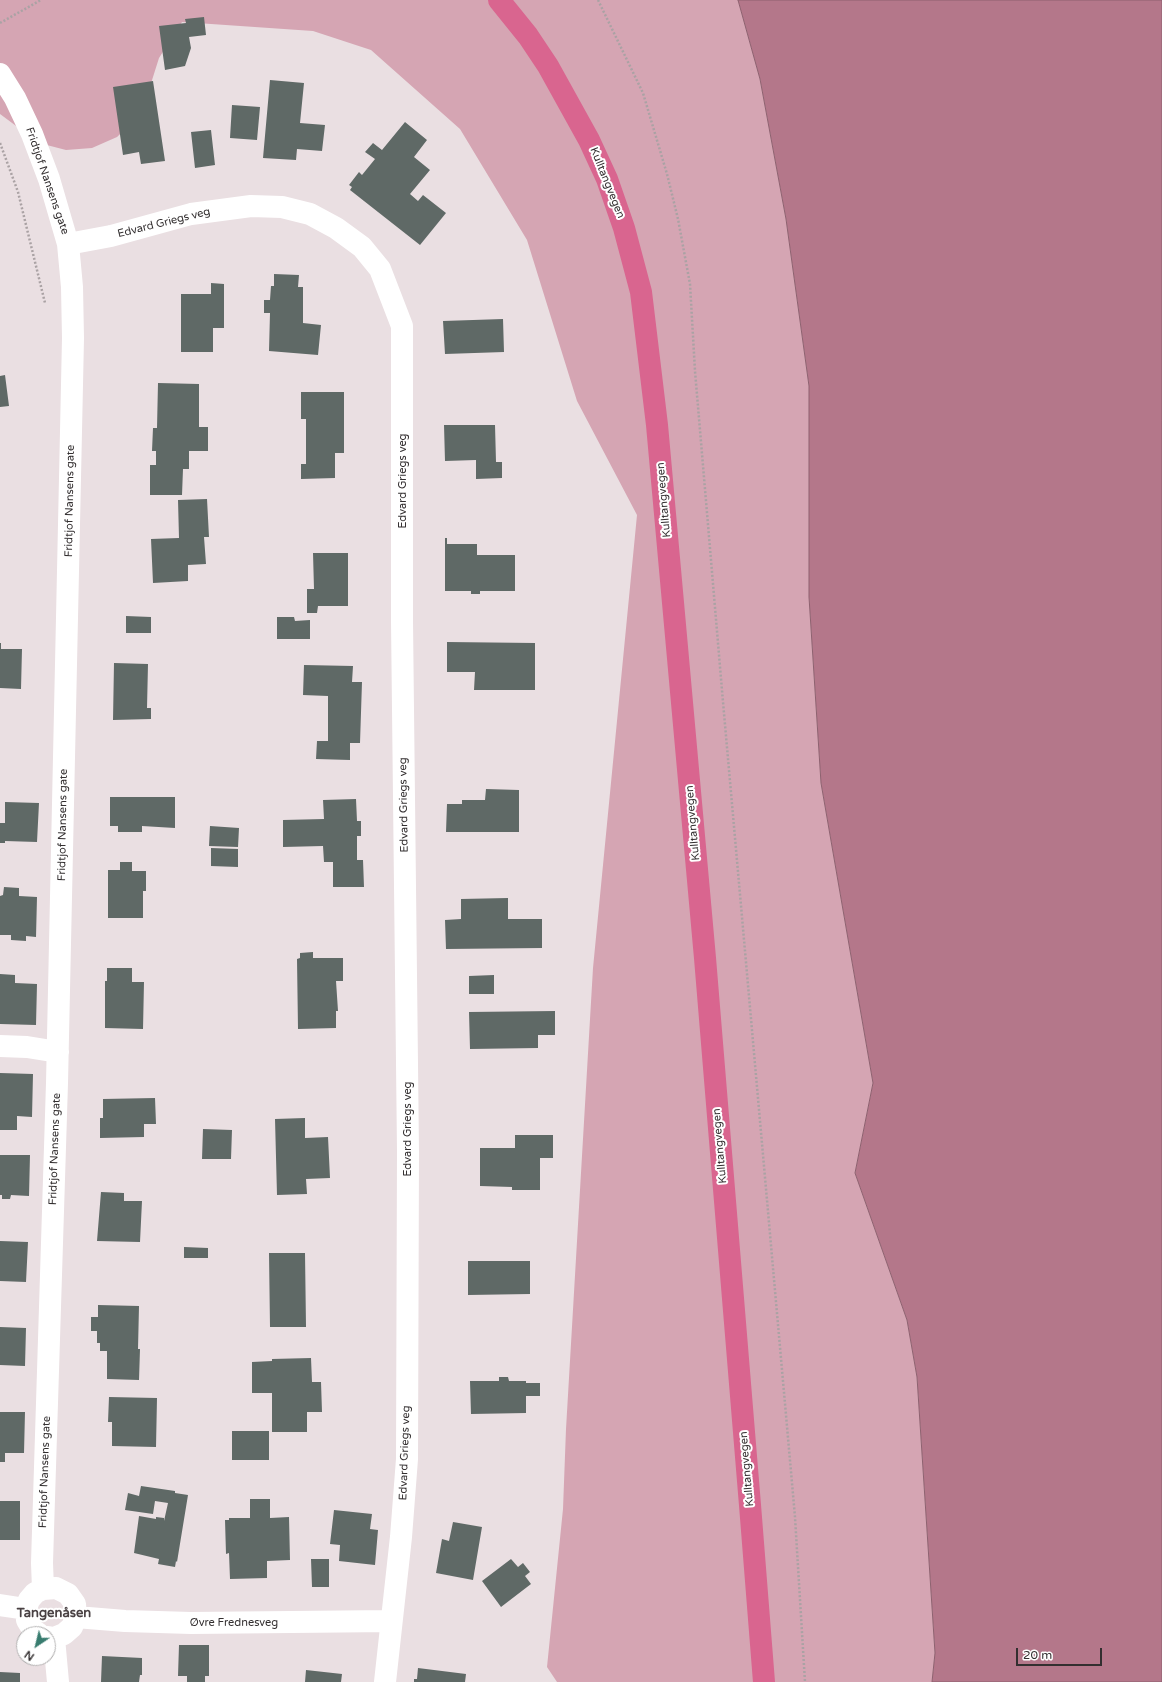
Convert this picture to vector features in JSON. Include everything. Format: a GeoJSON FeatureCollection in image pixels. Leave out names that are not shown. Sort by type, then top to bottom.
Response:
{"type":"FeatureCollection","features":[{"type":"Feature","properties":{"kind":"highway","name":"Kulltangvegen"},"geometry":{"type":"LineString","coordinates":[[499,0],[528,36],[548,66],[589,140],[607,179],[624,228],[641,292],[657,425],[698,878],[764,1682]]}},
{"type":"Feature","properties":{"kind":"street","name":"Fridtjof Nansens gate"},"geometry":{"type":"LineString","coordinates":[[0,74],[15,98],[32,134],[57,205],[68,244],[72,287],[73,338],[58,1052],[42,1555],[43,1589]]}},
{"type":"Feature","properties":{"kind":"street","name":"Edvard Griegs veg"},"geometry":{"type":"LineString","coordinates":[[68,244],[111,236],[192,214],[251,206],[289,209],[310,214],[329,224],[362,247],[380,269],[402,326],[402,621],[408,1151],[407,1459],[401,1537],[385,1682]]}},
{"type":"Feature","properties":{"kind":"street"},"geometry":{"type":"LineString","coordinates":[[0,1046],[27,1047],[58,1052]]}},
{"type":"Feature","properties":{"kind":"street"},"geometry":{"type":"LineString","coordinates":[[31,1626],[27,1620],[26,1609],[29,1600],[35,1593],[43,1589],[56,1588],[68,1594],[75,1604],[76,1617],[72,1627],[68,1631],[64,1634],[56,1635]]}},
{"type":"Feature","properties":{"kind":"street"},"geometry":{"type":"LineString","coordinates":[[0,1605],[26,1609]]}},
{"type":"Feature","properties":{"kind":"street","name":"Øvre Frednesveg"},"geometry":{"type":"LineString","coordinates":[[76,1617],[125,1621],[191,1623],[391,1621]]}},
{"type":"Feature","properties":{"kind":"street"},"geometry":{"type":"LineString","coordinates":[[54,1666],[58,1682]]}},
{"type":"Feature","properties":{"kind":"path"},"geometry":{"type":"LineString","coordinates":[[0,23],[41,0]]}},
{"type":"Feature","properties":{"kind":"path"},"geometry":{"type":"LineString","coordinates":[[598,0],[643,93],[678,219],[690,284],[696,379],[722,686],[795,1517],[805,1682]]}},
{"type":"Feature","properties":{"kind":"path"},"geometry":{"type":"LineString","coordinates":[[0,143],[18,192],[46,311]]}},
{"type":"Feature","properties":{"kind":"shaded area"},"geometry":{"type":"Polygon","coordinates":[[[0,0],[738,0],[760,79],[786,219],[809,386],[809,597],[821,783],[873,1083],[855,1173],[907,1320],[917,1377],[935,1653],[932,1682],[557,1682],[547,1667],[563,1509],[566,1429],[593,968],[637,515],[577,401],[527,240],[460,129],[371,50],[313,31],[182,22],[159,58],[147,96],[136,119],[117,137],[92,148],[66,150],[39,143],[0,114],[0,0]]]}},
{"type":"Feature","properties":{"kind":"shaded area"},"geometry":{"type":"Polygon","coordinates":[[[738,0],[1162,0],[1162,1682],[932,1682],[935,1653],[917,1377],[907,1320],[855,1173],[873,1083],[821,783],[809,597],[809,386],[786,219],[760,79],[738,0]]]}},
{"type":"Feature","properties":{"kind":"building"},"geometry":{"type":"Polygon","coordinates":[[[204,17],[206,35],[189,37],[191,48],[185,66],[165,70],[159,26],[186,23],[185,19],[204,17]]]}},
{"type":"Feature","properties":{"kind":"building"},"geometry":{"type":"Polygon","coordinates":[[[270,80],[304,83],[300,123],[325,125],[322,151],[297,149],[296,160],[263,158],[270,80]]]}},
{"type":"Feature","properties":{"kind":"building"},"geometry":{"type":"Polygon","coordinates":[[[153,81],[165,161],[141,164],[139,152],[123,155],[113,87],[153,81]]]}},
{"type":"Feature","properties":{"kind":"building"},"geometry":{"type":"Polygon","coordinates":[[[232,105],[260,107],[257,140],[230,138],[232,105]]]}},
{"type":"Feature","properties":{"kind":"building"},"geometry":{"type":"Polygon","coordinates":[[[405,122],[427,140],[414,157],[430,170],[410,194],[418,201],[423,195],[446,213],[420,245],[350,190],[352,187],[349,185],[359,172],[362,175],[375,159],[365,152],[373,143],[382,150],[405,122]]]}},
{"type":"Feature","properties":{"kind":"building"},"geometry":{"type":"Polygon","coordinates":[[[211,130],[215,165],[195,168],[191,132],[211,130]]]}},
{"type":"Feature","properties":{"kind":"building"},"geometry":{"type":"Polygon","coordinates":[[[274,274],[299,275],[298,287],[303,287],[303,323],[321,325],[318,355],[269,351],[270,313],[264,313],[264,300],[270,300],[271,286],[274,286],[274,274]]]}},
{"type":"Feature","properties":{"kind":"building"},"geometry":{"type":"Polygon","coordinates":[[[211,283],[224,284],[224,328],[213,328],[213,352],[181,352],[181,294],[211,294],[211,283]]]}},
{"type":"Feature","properties":{"kind":"building"},"geometry":{"type":"Polygon","coordinates":[[[503,319],[504,352],[445,354],[443,321],[503,319]]]}},
{"type":"Feature","properties":{"kind":"building"},"geometry":{"type":"Polygon","coordinates":[[[5,375],[9,406],[0,407],[0,376],[5,375]]]}},
{"type":"Feature","properties":{"kind":"building"},"geometry":{"type":"Polygon","coordinates":[[[158,383],[199,384],[199,427],[208,427],[208,451],[189,451],[189,469],[183,469],[182,495],[150,495],[150,465],[156,465],[156,451],[152,451],[153,428],[157,428],[158,383]]]}},
{"type":"Feature","properties":{"kind":"building"},"geometry":{"type":"Polygon","coordinates":[[[301,392],[344,392],[344,453],[335,453],[335,478],[301,479],[301,464],[306,464],[306,419],[301,419],[301,392]]]}},
{"type":"Feature","properties":{"kind":"building"},"geometry":{"type":"Polygon","coordinates":[[[444,425],[495,425],[496,462],[502,462],[502,478],[476,479],[476,460],[445,461],[444,425]]]}},
{"type":"Feature","properties":{"kind":"building"},"geometry":{"type":"Polygon","coordinates":[[[207,499],[209,537],[204,537],[206,564],[188,565],[188,581],[153,583],[151,539],[179,538],[178,500],[207,499]]]}},
{"type":"Feature","properties":{"kind":"building"},"geometry":{"type":"Polygon","coordinates":[[[445,538],[447,538],[447,544],[477,544],[477,555],[515,555],[515,591],[480,591],[480,594],[471,594],[471,591],[445,591],[445,538]]]}},
{"type":"Feature","properties":{"kind":"building"},"geometry":{"type":"Polygon","coordinates":[[[313,553],[348,553],[348,606],[318,606],[317,613],[307,613],[307,589],[314,589],[313,553]]]}},
{"type":"Feature","properties":{"kind":"building"},"geometry":{"type":"Polygon","coordinates":[[[126,616],[151,617],[151,633],[126,633],[126,616]]]}},
{"type":"Feature","properties":{"kind":"building"},"geometry":{"type":"Polygon","coordinates":[[[277,617],[294,617],[295,621],[310,620],[310,639],[277,639],[277,617]]]}},
{"type":"Feature","properties":{"kind":"building"},"geometry":{"type":"Polygon","coordinates":[[[447,642],[535,643],[535,690],[474,690],[475,672],[447,672],[447,642]]]}},
{"type":"Feature","properties":{"kind":"building"},"geometry":{"type":"Polygon","coordinates":[[[0,643],[1,649],[22,649],[21,689],[0,688],[0,643]]]}},
{"type":"Feature","properties":{"kind":"building"},"geometry":{"type":"Polygon","coordinates":[[[114,663],[148,664],[147,708],[151,708],[151,719],[113,720],[114,663]]]}},
{"type":"Feature","properties":{"kind":"building"},"geometry":{"type":"Polygon","coordinates":[[[304,665],[353,666],[352,682],[362,682],[360,743],[350,743],[350,760],[316,759],[317,741],[328,741],[328,696],[303,695],[304,665]]]}},
{"type":"Feature","properties":{"kind":"building"},"geometry":{"type":"Polygon","coordinates":[[[486,789],[519,790],[519,832],[446,832],[447,804],[462,804],[462,800],[485,800],[486,789]]]}},
{"type":"Feature","properties":{"kind":"building"},"geometry":{"type":"Polygon","coordinates":[[[110,797],[175,797],[175,828],[142,826],[142,832],[118,832],[118,826],[110,826],[110,797]]]}},
{"type":"Feature","properties":{"kind":"building"},"geometry":{"type":"Polygon","coordinates":[[[356,799],[357,821],[361,821],[361,836],[357,836],[357,860],[363,860],[364,887],[333,887],[333,862],[324,862],[323,846],[283,847],[283,820],[324,819],[323,800],[356,799]]]}},
{"type":"Feature","properties":{"kind":"building"},"geometry":{"type":"Polygon","coordinates":[[[5,802],[39,803],[37,842],[5,841],[5,843],[0,843],[0,823],[5,823],[5,802]]]}},
{"type":"Feature","properties":{"kind":"building"},"geometry":{"type":"Polygon","coordinates":[[[210,826],[239,828],[238,847],[209,846],[210,826]]]}},
{"type":"Feature","properties":{"kind":"building"},"geometry":{"type":"Polygon","coordinates":[[[211,848],[238,849],[238,867],[211,866],[211,848]]]}},
{"type":"Feature","properties":{"kind":"building"},"geometry":{"type":"Polygon","coordinates":[[[120,862],[132,862],[132,871],[146,871],[146,891],[143,891],[143,918],[108,918],[108,870],[120,870],[120,862]]]}},
{"type":"Feature","properties":{"kind":"building"},"geometry":{"type":"Polygon","coordinates":[[[4,887],[19,888],[19,896],[37,897],[36,937],[26,936],[26,941],[11,940],[11,935],[0,935],[0,896],[3,895],[4,887]]]}},
{"type":"Feature","properties":{"kind":"building"},"geometry":{"type":"Polygon","coordinates":[[[508,898],[508,919],[542,919],[542,948],[446,949],[445,920],[461,919],[461,899],[508,898]]]}},
{"type":"Feature","properties":{"kind":"building"},"geometry":{"type":"Polygon","coordinates":[[[313,952],[313,958],[343,958],[343,981],[336,981],[338,1011],[336,1011],[336,1028],[298,1029],[297,959],[300,958],[300,953],[313,952]]]}},
{"type":"Feature","properties":{"kind":"building"},"geometry":{"type":"Polygon","coordinates":[[[107,968],[132,968],[132,982],[144,982],[143,1029],[105,1028],[105,981],[107,981],[107,968]]]}},
{"type":"Feature","properties":{"kind":"building"},"geometry":{"type":"Polygon","coordinates":[[[0,974],[15,975],[15,983],[37,984],[36,1025],[0,1024],[0,974]]]}},
{"type":"Feature","properties":{"kind":"building"},"geometry":{"type":"Polygon","coordinates":[[[494,975],[494,994],[469,994],[469,976],[494,975]]]}},
{"type":"Feature","properties":{"kind":"building"},"geometry":{"type":"Polygon","coordinates":[[[555,1011],[555,1035],[538,1035],[538,1048],[470,1049],[469,1012],[555,1011]]]}},
{"type":"Feature","properties":{"kind":"building"},"geometry":{"type":"Polygon","coordinates":[[[0,1073],[33,1074],[32,1117],[17,1116],[17,1130],[0,1130],[0,1073]]]}},
{"type":"Feature","properties":{"kind":"building"},"geometry":{"type":"Polygon","coordinates":[[[155,1098],[156,1124],[144,1124],[144,1137],[100,1138],[100,1118],[103,1118],[103,1099],[155,1098]]]}},
{"type":"Feature","properties":{"kind":"building"},"geometry":{"type":"Polygon","coordinates":[[[305,1118],[305,1138],[328,1137],[330,1178],[306,1179],[307,1194],[277,1195],[275,1119],[305,1118]]]}},
{"type":"Feature","properties":{"kind":"building"},"geometry":{"type":"Polygon","coordinates":[[[203,1129],[232,1130],[231,1159],[202,1159],[203,1129]]]}},
{"type":"Feature","properties":{"kind":"building"},"geometry":{"type":"Polygon","coordinates":[[[515,1135],[553,1135],[553,1158],[540,1158],[540,1190],[512,1190],[512,1187],[480,1186],[480,1148],[515,1148],[515,1135]]]}},
{"type":"Feature","properties":{"kind":"building"},"geometry":{"type":"Polygon","coordinates":[[[0,1155],[30,1155],[29,1196],[11,1195],[10,1199],[2,1199],[2,1195],[0,1195],[0,1155]]]}},
{"type":"Feature","properties":{"kind":"building"},"geometry":{"type":"Polygon","coordinates":[[[101,1192],[124,1193],[124,1201],[142,1201],[140,1242],[97,1241],[101,1192]]]}},
{"type":"Feature","properties":{"kind":"building"},"geometry":{"type":"Polygon","coordinates":[[[0,1241],[28,1242],[26,1282],[0,1281],[0,1241]]]}},
{"type":"Feature","properties":{"kind":"building"},"geometry":{"type":"Polygon","coordinates":[[[184,1247],[208,1248],[208,1258],[184,1258],[184,1247]]]}},
{"type":"Feature","properties":{"kind":"building"},"geometry":{"type":"Polygon","coordinates":[[[269,1253],[305,1253],[306,1327],[270,1327],[269,1253]]]}},
{"type":"Feature","properties":{"kind":"building"},"geometry":{"type":"Polygon","coordinates":[[[468,1261],[530,1261],[530,1294],[468,1295],[468,1261]]]}},
{"type":"Feature","properties":{"kind":"building"},"geometry":{"type":"Polygon","coordinates":[[[98,1305],[139,1306],[139,1380],[107,1379],[107,1351],[100,1351],[100,1343],[97,1343],[97,1331],[91,1331],[91,1317],[98,1317],[98,1305]]]}},
{"type":"Feature","properties":{"kind":"building"},"geometry":{"type":"Polygon","coordinates":[[[0,1327],[26,1328],[25,1366],[0,1365],[0,1327]]]}},
{"type":"Feature","properties":{"kind":"building"},"geometry":{"type":"Polygon","coordinates":[[[311,1358],[312,1382],[321,1382],[322,1412],[307,1412],[307,1432],[272,1432],[272,1393],[252,1393],[252,1362],[272,1361],[272,1359],[311,1358]]]}},
{"type":"Feature","properties":{"kind":"building"},"geometry":{"type":"Polygon","coordinates":[[[499,1377],[508,1377],[509,1381],[540,1383],[540,1396],[526,1396],[526,1413],[471,1414],[470,1381],[499,1381],[499,1377]]]}},
{"type":"Feature","properties":{"kind":"building"},"geometry":{"type":"Polygon","coordinates":[[[109,1397],[157,1398],[156,1447],[112,1446],[112,1422],[108,1422],[109,1397]]]}},
{"type":"Feature","properties":{"kind":"building"},"geometry":{"type":"Polygon","coordinates":[[[0,1412],[25,1412],[24,1453],[5,1453],[5,1462],[0,1462],[0,1412]]]}},
{"type":"Feature","properties":{"kind":"building"},"geometry":{"type":"Polygon","coordinates":[[[232,1431],[269,1431],[269,1460],[232,1460],[232,1431]]]}},
{"type":"Feature","properties":{"kind":"building"},"geometry":{"type":"Polygon","coordinates":[[[141,1486],[175,1491],[175,1493],[188,1495],[175,1567],[158,1564],[159,1559],[134,1553],[139,1516],[156,1519],[156,1517],[164,1518],[164,1521],[168,1503],[155,1501],[153,1514],[125,1510],[128,1493],[139,1496],[141,1486]]]}},
{"type":"Feature","properties":{"kind":"building"},"geometry":{"type":"Polygon","coordinates":[[[250,1499],[270,1499],[270,1518],[289,1517],[290,1560],[267,1561],[267,1578],[230,1579],[229,1553],[226,1554],[225,1520],[229,1520],[229,1518],[250,1518],[250,1499]]]}},
{"type":"Feature","properties":{"kind":"building"},"geometry":{"type":"Polygon","coordinates":[[[0,1501],[20,1501],[20,1540],[0,1540],[0,1501]]]}},
{"type":"Feature","properties":{"kind":"building"},"geometry":{"type":"Polygon","coordinates":[[[334,1510],[372,1514],[370,1529],[378,1530],[375,1565],[339,1561],[340,1545],[330,1544],[334,1510]]]}},
{"type":"Feature","properties":{"kind":"building"},"geometry":{"type":"Polygon","coordinates":[[[453,1522],[482,1527],[473,1580],[436,1573],[442,1539],[449,1541],[453,1522]]]}},
{"type":"Feature","properties":{"kind":"building"},"geometry":{"type":"Polygon","coordinates":[[[311,1559],[329,1559],[329,1587],[312,1587],[311,1559]]]}},
{"type":"Feature","properties":{"kind":"building"},"geometry":{"type":"Polygon","coordinates":[[[511,1559],[518,1567],[523,1563],[530,1572],[525,1576],[531,1584],[501,1607],[482,1581],[511,1559]]]}},
{"type":"Feature","properties":{"kind":"building"},"geometry":{"type":"Polygon","coordinates":[[[179,1645],[209,1645],[209,1676],[205,1676],[205,1682],[187,1682],[187,1676],[178,1676],[179,1645]]]}},
{"type":"Feature","properties":{"kind":"building"},"geometry":{"type":"Polygon","coordinates":[[[102,1656],[142,1658],[142,1675],[140,1675],[139,1682],[101,1682],[102,1656]]]}},
{"type":"Feature","properties":{"kind":"building"},"geometry":{"type":"Polygon","coordinates":[[[418,1668],[466,1674],[465,1682],[414,1682],[414,1679],[417,1679],[418,1668]]]}},
{"type":"Feature","properties":{"kind":"building"},"geometry":{"type":"Polygon","coordinates":[[[306,1670],[342,1674],[341,1682],[305,1682],[306,1670]]]}},
{"type":"Feature","properties":{"kind":"building"},"geometry":{"type":"Polygon","coordinates":[[[0,1672],[20,1673],[20,1682],[0,1682],[0,1672]]]}},
{"type":"Feature","properties":{"kind":"district","name":"Tangenåsen"},"geometry":{"type":"Point","coordinates":[54,1614]}}]}
